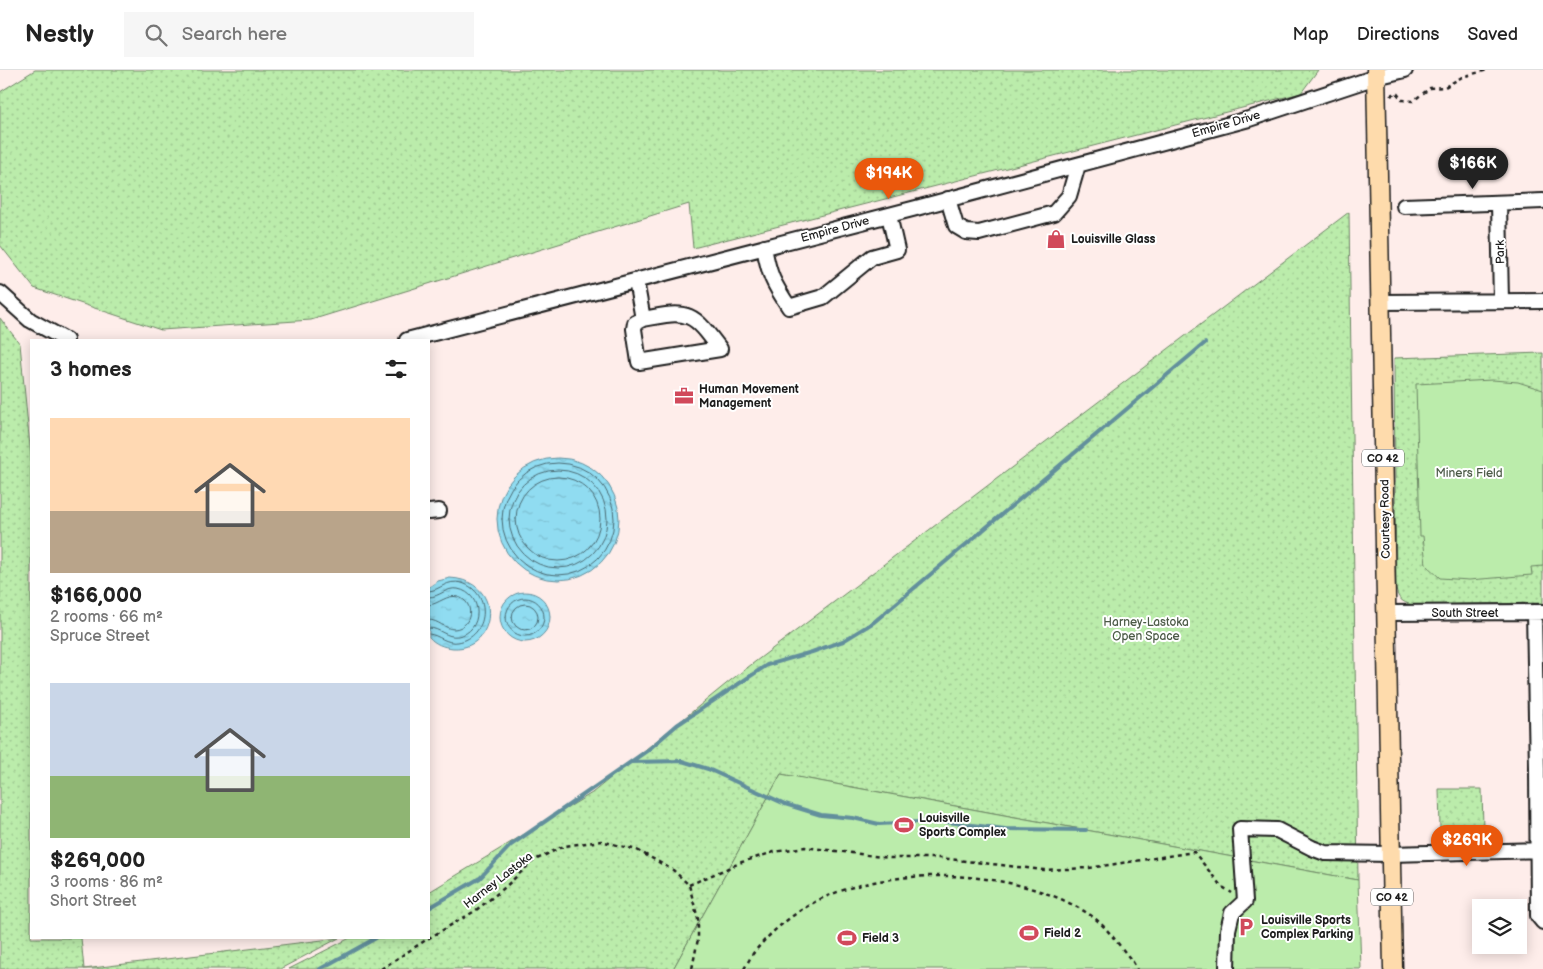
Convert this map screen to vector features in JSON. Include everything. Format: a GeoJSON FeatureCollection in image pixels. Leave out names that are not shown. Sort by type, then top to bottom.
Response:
{"type":"FeatureCollection","features":[{"type":"Feature","properties":{"kind":"main road","name":"Courtesy Road"},"geometry":{"type":"LineString","coordinates":[[1376,74],[1393,969]]}},
{"type":"Feature","properties":{"kind":"street","name":"Empire Drive"},"geometry":{"type":"LineString","coordinates":[[411,339],[889,215],[1248,119],[1376,74],[1405,70]]}},
{"type":"Feature","properties":{"kind":"street"},"geometry":{"type":"LineString","coordinates":[[948,199],[956,226],[966,232],[979,233],[1054,213],[1069,196],[1078,164]]}},
{"type":"Feature","properties":{"kind":"street"},"geometry":{"type":"LineString","coordinates":[[1404,206],[1543,201]]}},
{"type":"Feature","properties":{"kind":"street","name":"Park"},"geometry":{"type":"LineString","coordinates":[[1499,204],[1501,301]]}},
{"type":"Feature","properties":{"kind":"street"},"geometry":{"type":"LineString","coordinates":[[764,247],[769,274],[775,287],[789,307],[823,296],[872,257],[897,250],[889,215]]}},
{"type":"Feature","properties":{"kind":"street"},"geometry":{"type":"LineString","coordinates":[[636,281],[643,319]]}},
{"type":"Feature","properties":{"kind":"street"},"geometry":{"type":"LineString","coordinates":[[0,293],[30,320],[64,339]]}},
{"type":"Feature","properties":{"kind":"street"},"geometry":{"type":"LineString","coordinates":[[1380,302],[1543,301]]}},
{"type":"Feature","properties":{"kind":"street"},"geometry":{"type":"LineString","coordinates":[[665,314],[683,314],[697,320],[720,349],[640,362],[634,329],[635,322],[643,319],[665,314]]}},
{"type":"Feature","properties":{"kind":"street"},"geometry":{"type":"LineString","coordinates":[[1538,612],[1540,850],[1538,916],[1543,922]]}},
{"type":"Feature","properties":{"kind":"street","name":"South Street"},"geometry":{"type":"LineString","coordinates":[[1387,613],[1538,612]]}},
{"type":"Feature","properties":{"kind":"street"},"geometry":{"type":"LineString","coordinates":[[1227,969],[1228,930],[1232,913],[1245,901],[1240,829],[1277,830],[1312,848],[1325,852],[1391,854],[1540,850]]}},
{"type":"Feature","properties":{"kind":"path"},"geometry":{"type":"LineString","coordinates":[[1376,102],[1389,99],[1396,92],[1402,100],[1413,101],[1430,88],[1445,87],[1462,77],[1487,70]]}},
{"type":"Feature","properties":{"kind":"path","name":"Harney Lastoka"},"geometry":{"type":"LineString","coordinates":[[430,937],[475,911],[503,889],[533,861],[564,846],[601,840],[637,850],[673,870],[689,885]]}},
{"type":"Feature","properties":{"kind":"path"},"geometry":{"type":"LineString","coordinates":[[692,969],[698,939],[698,919],[689,885],[742,862],[774,852],[805,847],[890,858],[949,859],[1044,870],[1089,868],[1194,852],[1221,886],[1245,901]]}},
{"type":"Feature","properties":{"kind":"path"},"geometry":{"type":"LineString","coordinates":[[744,969],[756,950],[776,930],[824,897],[850,888],[888,879],[933,875],[959,875],[994,880],[1049,894],[1073,905],[1094,918],[1137,969]]}},
{"type":"Feature","properties":{"kind":"path","name":"Harney Lastoka"},"geometry":{"type":"LineString","coordinates":[[382,969],[427,939]]}},
{"type":"Feature","properties":{"kind":"green space"},"geometry":{"type":"Polygon","coordinates":[[[35,70],[1318,70],[1301,93],[693,248],[689,204],[311,320],[161,330],[34,288],[0,245],[0,92],[35,70]]]}},
{"type":"Feature","properties":{"kind":"green space","name":"Harney-Lastoka Open Space"},"geometry":{"type":"Polygon","coordinates":[[[1349,212],[1358,880],[781,774],[673,969],[289,969],[348,939],[430,939],[430,891],[592,793],[731,680],[1349,212]]]}},
{"type":"Feature","properties":{"kind":"green space"},"geometry":{"type":"Polygon","coordinates":[[[0,318],[20,344],[30,447],[30,939],[81,939],[84,969],[0,969],[0,318]]]}},
{"type":"Feature","properties":{"kind":"green space","name":"Miners Field"},"geometry":{"type":"Polygon","coordinates":[[[1543,353],[1543,603],[1412,605],[1403,601],[1399,598],[1396,589],[1394,358],[1543,353]]]}},
{"type":"Feature","properties":{"kind":"green space","name":"Miners Field"},"geometry":{"type":"Polygon","coordinates":[[[1492,380],[1518,382],[1543,390],[1543,566],[1531,567],[1532,575],[1469,580],[1440,578],[1426,565],[1423,536],[1420,536],[1416,384],[1492,380]]]}},
{"type":"Feature","properties":{"kind":"green space","name":"Louisville Sports Complex"},"geometry":{"type":"Polygon","coordinates":[[[781,774],[1358,880],[1361,969],[673,969],[781,774]]]}},
{"type":"Feature","properties":{"kind":"green space"},"geometry":{"type":"Polygon","coordinates":[[[1439,789],[1482,789],[1483,828],[1440,829],[1439,789]]]}},
{"type":"Feature","properties":{"kind":"green space"},"geometry":{"type":"Polygon","coordinates":[[[337,939],[280,969],[84,969],[337,939]]]}},
{"type":"Feature","properties":{"kind":"water"},"geometry":{"type":"Polygon","coordinates":[[[558,458],[581,463],[601,476],[614,496],[619,519],[614,542],[601,562],[581,575],[558,580],[535,575],[515,562],[502,542],[497,519],[502,496],[515,476],[535,463],[558,458]]]}},
{"type":"Feature","properties":{"kind":"water"},"geometry":{"type":"Polygon","coordinates":[[[450,578],[468,582],[480,591],[487,602],[489,615],[486,628],[479,639],[468,646],[446,647],[430,638],[430,586],[438,581],[450,578]]]}},
{"type":"Feature","properties":{"kind":"water"},"geometry":{"type":"Polygon","coordinates":[[[525,592],[534,594],[545,603],[550,617],[548,626],[539,637],[525,642],[516,640],[505,631],[500,617],[502,608],[511,597],[525,592]]]}},
{"type":"Feature","properties":{"kind":"waterway"},"geometry":{"type":"LineString","coordinates":[[430,907],[480,878],[511,845],[648,750],[677,725],[767,665],[843,641],[874,622],[1205,343]]}},
{"type":"Feature","properties":{"kind":"waterway"},"geometry":{"type":"LineString","coordinates":[[631,762],[682,761],[708,769],[785,804],[821,815],[853,818],[879,824],[939,821],[1005,829],[1086,830]]}},
{"type":"Feature","properties":{"kind":"waterway"},"geometry":{"type":"LineString","coordinates":[[320,969],[374,939]]}},
{"type":"Feature","properties":{"kind":"place","name":"Louisville Glass"},"geometry":{"type":"Point","coordinates":[1056,239]}},
{"type":"Feature","properties":{"kind":"place","name":"Human Movement Management"},"geometry":{"type":"Point","coordinates":[684,396]}},
{"type":"Feature","properties":{"kind":"place","name":"Louisville Sports Complex"},"geometry":{"type":"Point","coordinates":[904,825]}},
{"type":"Feature","properties":{"kind":"place","name":"Louisville Sports Complex Parking"},"geometry":{"type":"Point","coordinates":[1246,927]}},
{"type":"Feature","properties":{"kind":"place","name":"Field 2"},"geometry":{"type":"Point","coordinates":[1029,933]}},
{"type":"Feature","properties":{"kind":"place","name":"Field 3"},"geometry":{"type":"Point","coordinates":[847,938]}}]}
